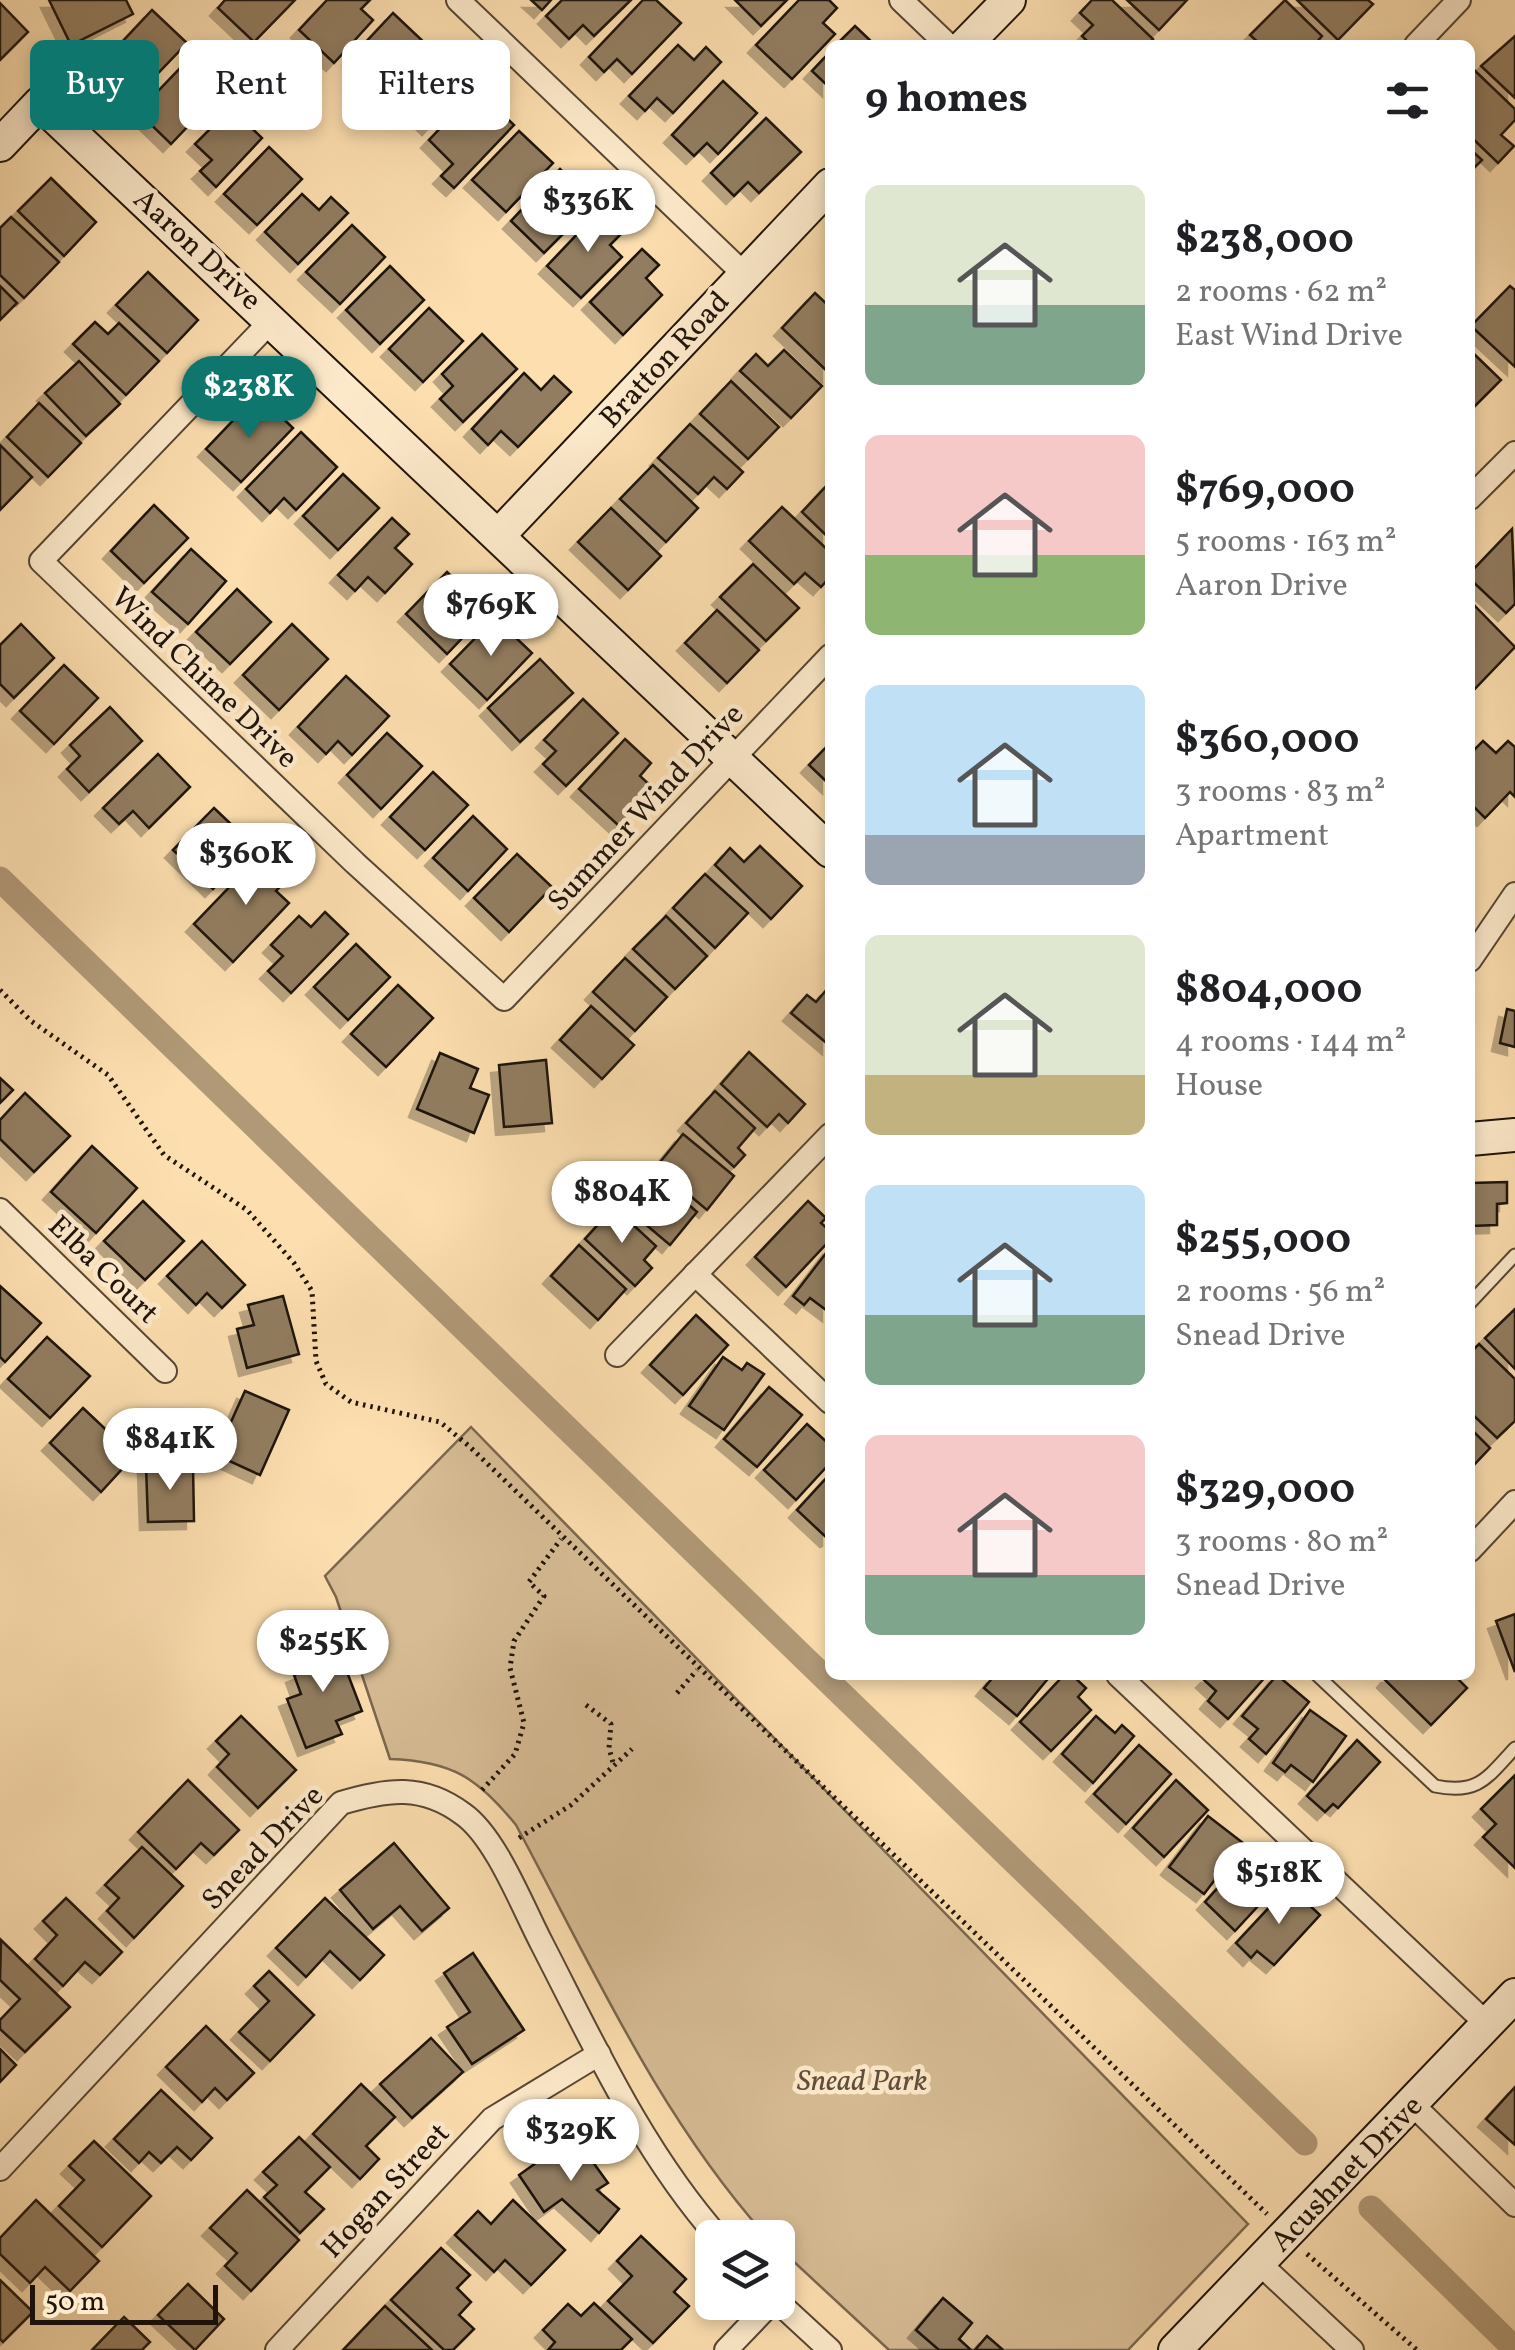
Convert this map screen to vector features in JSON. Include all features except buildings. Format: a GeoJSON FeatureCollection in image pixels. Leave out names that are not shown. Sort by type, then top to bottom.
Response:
{"type":"FeatureCollection","features":[{"type":"Feature","properties":{"kind":"street"},"geometry":{"type":"LineString","coordinates":[[458,0],[744,274]]}},
{"type":"Feature","properties":{"kind":"street"},"geometry":{"type":"LineString","coordinates":[[901,0],[943,40]]}},
{"type":"Feature","properties":{"kind":"street"},"geometry":{"type":"LineString","coordinates":[[970,40],[1008,0]]}},
{"type":"Feature","properties":{"kind":"street"},"geometry":{"type":"LineString","coordinates":[[1421,40],[1459,0]]}},
{"type":"Feature","properties":{"kind":"street","name":"Aaron Drive"},"geometry":{"type":"LineString","coordinates":[[0,145],[40,103],[273,319],[825,846]]}},
{"type":"Feature","properties":{"kind":"street","name":"Bratton Road"},"geometry":{"type":"LineString","coordinates":[[499,535],[825,190]]}},
{"type":"Feature","properties":{"kind":"street","name":"Wind Chime Drive"},"geometry":{"type":"LineString","coordinates":[[273,319],[41,561],[355,863],[504,999]]}},
{"type":"Feature","properties":{"kind":"street"},"geometry":{"type":"LineString","coordinates":[[1475,493],[1515,452]]}},
{"type":"Feature","properties":{"kind":"street","name":"Summer Wind Drive"},"geometry":{"type":"LineString","coordinates":[[504,999],[825,661]]}},
{"type":"Feature","properties":{"kind":"street"},"geometry":{"type":"LineString","coordinates":[[1475,953],[1515,894]]}},
{"type":"Feature","properties":{"kind":"street"},"geometry":{"type":"LineString","coordinates":[[1475,1139],[1515,1135]]}},
{"type":"Feature","properties":{"kind":"street"},"geometry":{"type":"LineString","coordinates":[[618,1354],[825,1140]]}},
{"type":"Feature","properties":{"kind":"street","name":"Elba Court"},"geometry":{"type":"LineString","coordinates":[[0,1210],[166,1371]]}},
{"type":"Feature","properties":{"kind":"street"},"geometry":{"type":"LineString","coordinates":[[695,1274],[825,1397]]}},
{"type":"Feature","properties":{"kind":"street"},"geometry":{"type":"LineString","coordinates":[[1475,1545],[1515,1502]]}},
{"type":"Feature","properties":{"kind":"street"},"geometry":{"type":"LineString","coordinates":[[1123,1680],[1487,2024]]}},
{"type":"Feature","properties":{"kind":"street","name":"Snead Drive"},"geometry":{"type":"LineString","coordinates":[[0,2170],[341,1803],[376,1792],[423,1793],[468,1817],[496,1857],[599,2054],[678,2191],[703,2220]]}},
{"type":"Feature","properties":{"kind":"street","name":"Acushnet Drive"},"geometry":{"type":"LineString","coordinates":[[1174,2350],[1515,1995]]}},
{"type":"Feature","properties":{"kind":"street","name":"Hogan Street"},"geometry":{"type":"LineString","coordinates":[[277,2350],[492,2119],[599,2054]]}},
{"type":"Feature","properties":{"kind":"street"},"geometry":{"type":"LineString","coordinates":[[1413,2105],[1515,2204]]}},
{"type":"Feature","properties":{"kind":"street"},"geometry":{"type":"LineString","coordinates":[[1259,2263],[1352,2350]]}},
{"type":"Feature","properties":{"kind":"street"},"geometry":{"type":"LineString","coordinates":[[795,2319],[830,2350]]}},
{"type":"Feature","properties":{"kind":"street"},"geometry":{"type":"LineString","coordinates":[[726,2350],[757,2320]]}},
{"type":"Feature","properties":{"kind":"lane"},"geometry":{"type":"LineString","coordinates":[[1475,1298],[1515,1255]]}},
{"type":"Feature","properties":{"kind":"lane"},"geometry":{"type":"LineString","coordinates":[[1322,1680],[1435,1786],[1461,1792],[1485,1780],[1515,1748]]}},
{"type":"Feature","properties":{"kind":"path"},"geometry":{"type":"LineString","coordinates":[[0,990],[31,1021],[108,1075],[164,1155],[247,1210],[294,1262],[312,1291],[316,1362],[326,1384],[351,1402],[440,1422],[1256,2203]]}},
{"type":"Feature","properties":{"kind":"path"},"geometry":{"type":"LineString","coordinates":[[482,1790],[515,1754],[524,1723],[510,1668],[514,1641],[544,1596],[529,1582],[561,1539]]}},
{"type":"Feature","properties":{"kind":"path"},"geometry":{"type":"LineString","coordinates":[[677,1693],[698,1670]]}},
{"type":"Feature","properties":{"kind":"path"},"geometry":{"type":"LineString","coordinates":[[586,1705],[611,1724],[608,1748],[614,1766]]}},
{"type":"Feature","properties":{"kind":"path"},"geometry":{"type":"LineString","coordinates":[[519,1838],[571,1805],[632,1749]]}},
{"type":"Feature","properties":{"kind":"path"},"geometry":{"type":"LineString","coordinates":[[1319,2266],[1401,2332],[1417,2350]]}},
{"type":"Feature","properties":{"kind":"green space","name":"Snead Park"},"geometry":{"type":"Polygon","coordinates":[[[471,1427],[1248,2224],[1128,2350],[889,2350],[795,2263],[795,2220],[753,2220],[693,2142],[600,1986],[516,1825],[489,1795],[462,1775],[412,1760],[390,1759],[336,1597],[325,1576],[471,1427]]]}},
{"type":"Feature","properties":{"kind":"waterway"},"geometry":{"type":"LineString","coordinates":[[0,879],[825,1678]]}},
{"type":"Feature","properties":{"kind":"waterway"},"geometry":{"type":"LineString","coordinates":[[827,1680],[1305,2143]]}},
{"type":"Feature","properties":{"kind":"waterway"},"geometry":{"type":"LineString","coordinates":[[1371,2208],[1515,2349]]}}]}
